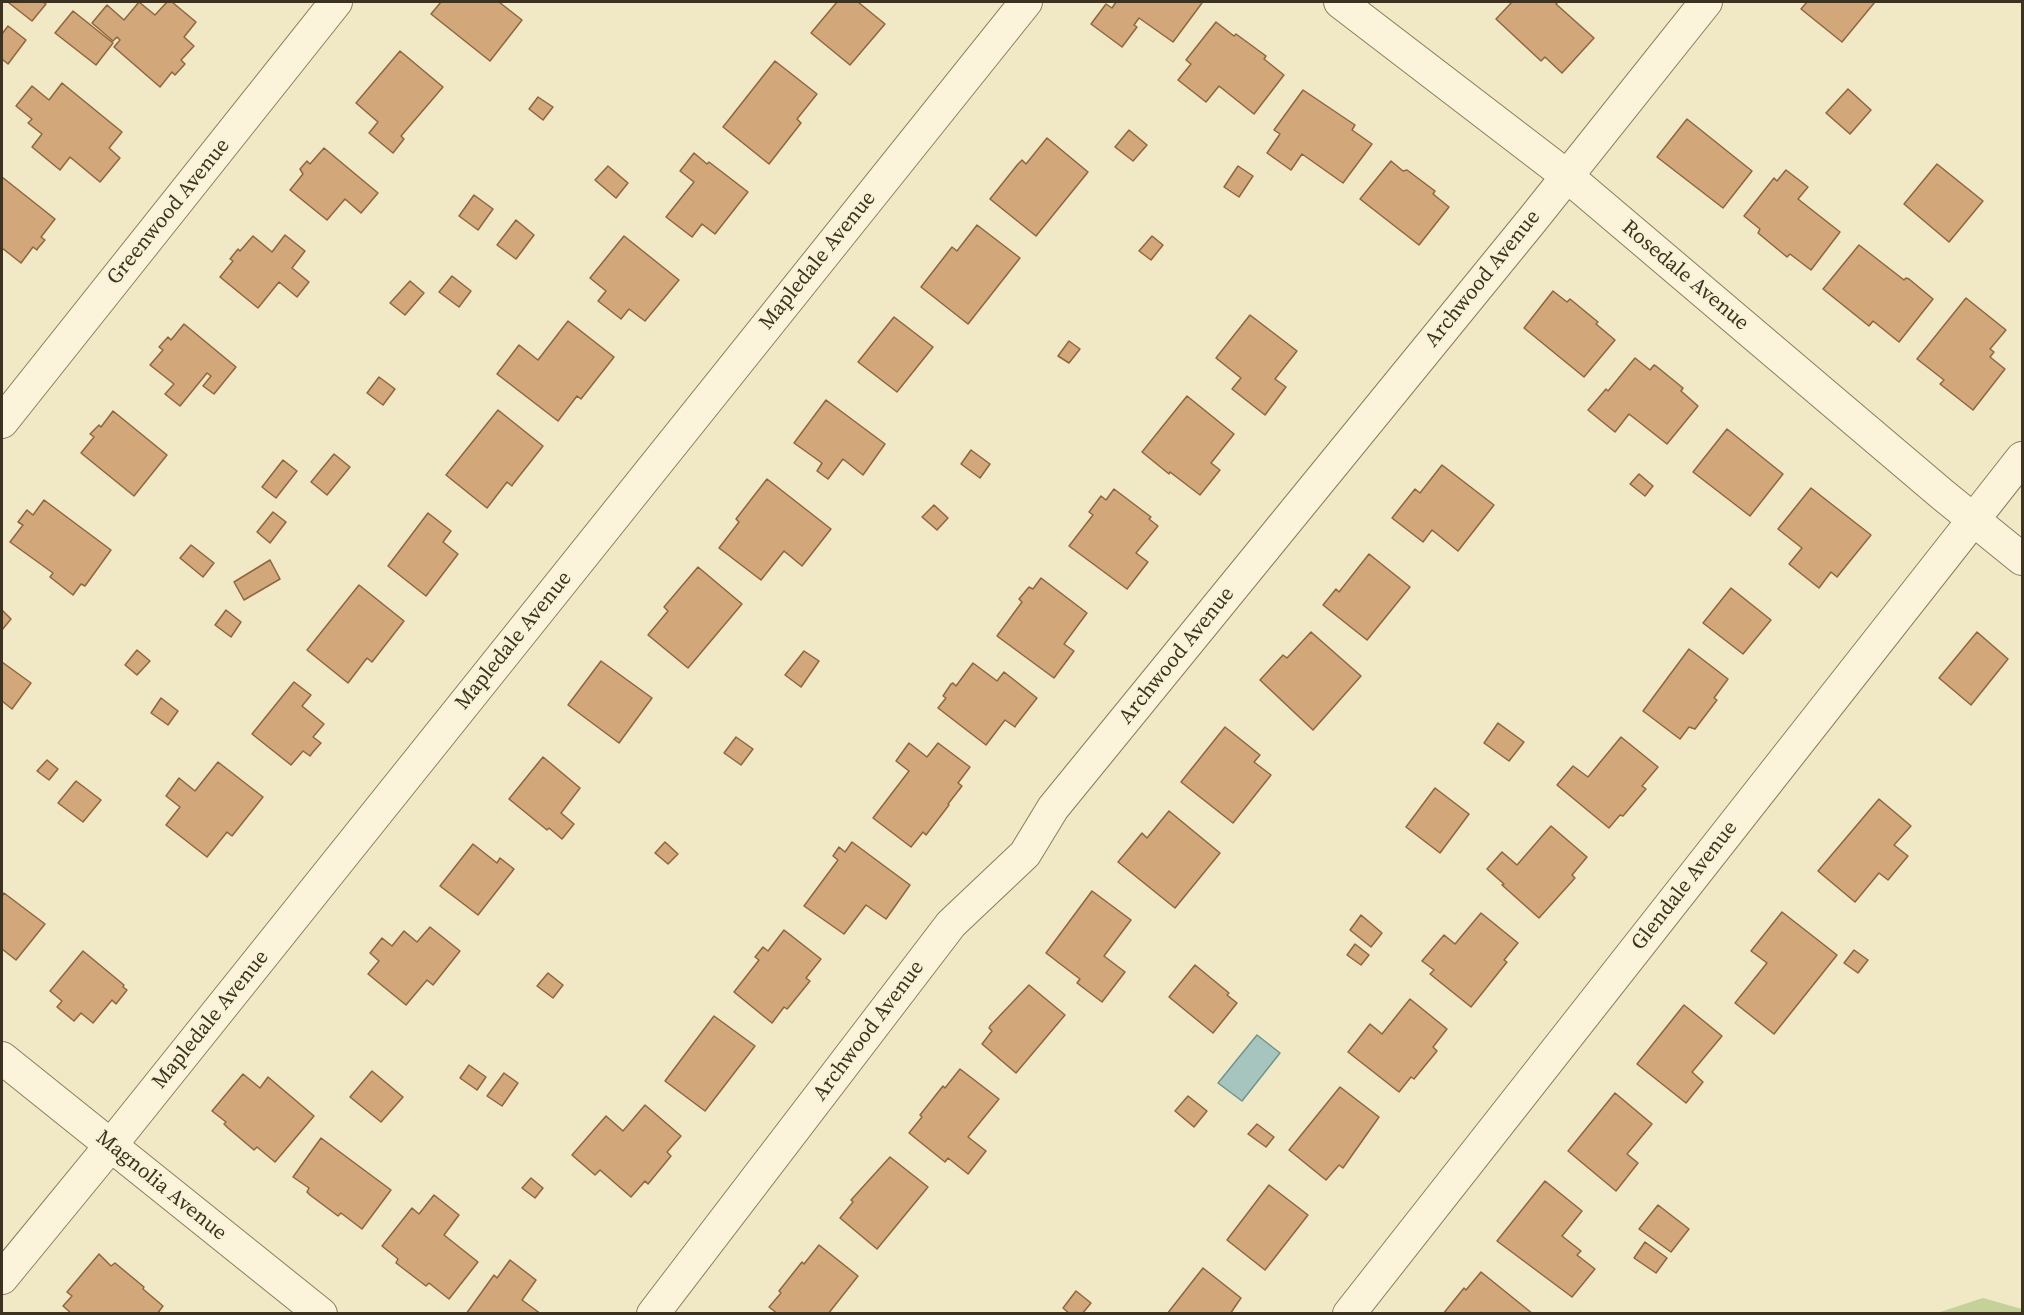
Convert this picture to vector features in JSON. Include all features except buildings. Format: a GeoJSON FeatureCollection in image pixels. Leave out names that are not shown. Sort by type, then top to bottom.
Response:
{"type":"FeatureCollection","features":[{"type":"Feature","properties":{"kind":"street","name":"Greenwood Avenue"},"geometry":{"type":"LineString","coordinates":[[2,422],[336,2]]}},
{"type":"Feature","properties":{"kind":"street","name":"Mapledale Avenue"},"geometry":{"type":"LineString","coordinates":[[2,1278],[1026,2]]}},
{"type":"Feature","properties":{"kind":"street","name":"Rosedale Avenue"},"geometry":{"type":"LineString","coordinates":[[1340,2],[1567,176],[2022,559]]}},
{"type":"Feature","properties":{"kind":"street","name":"Archwood Avenue"},"geometry":{"type":"LineString","coordinates":[[653,1314],[951,924],[1024,854],[1053,808],[1706,2]]}},
{"type":"Feature","properties":{"kind":"street","name":"Glendale Avenue"},"geometry":{"type":"LineString","coordinates":[[1349,1314],[2022,458]]}},
{"type":"Feature","properties":{"kind":"street","name":"Magnolia Avenue"},"geometry":{"type":"LineString","coordinates":[[2,1058],[321,1314]]}},
{"type":"Feature","properties":{"kind":"green space"},"geometry":{"type":"Polygon","coordinates":[[[1983,1298],[2022,1309],[2022,1313],[1937,1313],[1983,1298]]]}},
{"type":"Feature","properties":{"kind":"water"},"geometry":{"type":"Polygon","coordinates":[[[1257,1035],[1280,1053],[1242,1101],[1218,1083],[1257,1035]]]}}]}
